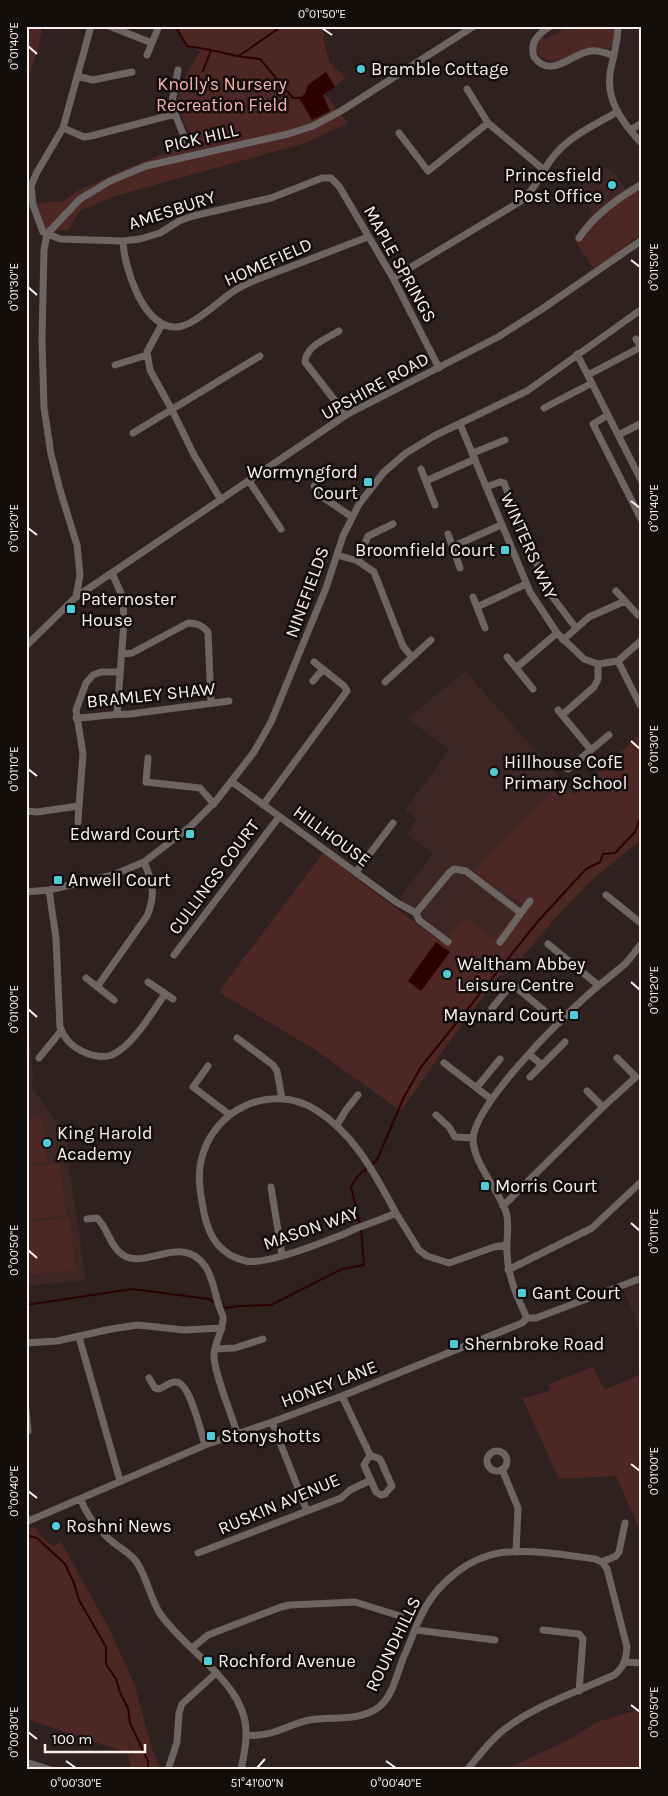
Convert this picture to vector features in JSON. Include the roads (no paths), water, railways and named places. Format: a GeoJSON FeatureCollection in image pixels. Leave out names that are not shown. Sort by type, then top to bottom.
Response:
{"type":"FeatureCollection","features":[{"type":"Feature","properties":{"kind":"street"},"geometry":{"type":"LineString","coordinates":[[76,597],[80,575],[77,546],[53,463],[44,408],[42,340],[45,233],[33,205],[31,186],[56,145],[63,128],[91,26]]}},
{"type":"Feature","properties":{"kind":"street"},"geometry":{"type":"LineString","coordinates":[[109,26],[152,43]]}},
{"type":"Feature","properties":{"kind":"street"},"geometry":{"type":"LineString","coordinates":[[147,55],[159,26]]}},
{"type":"Feature","properties":{"kind":"street","name":"PICK HILL"},"geometry":{"type":"LineString","coordinates":[[45,233],[80,199],[110,182],[146,166],[288,134],[312,126],[363,98],[474,26]]}},
{"type":"Feature","properties":{"kind":"street"},"geometry":{"type":"LineString","coordinates":[[551,26],[535,38],[532,46],[534,57],[542,64],[557,65],[591,51],[603,51],[614,56]]}},
{"type":"Feature","properties":{"kind":"street"},"geometry":{"type":"LineString","coordinates":[[618,26],[609,81],[611,100],[617,112],[642,144]]}},
{"type":"Feature","properties":{"kind":"street"},"geometry":{"type":"LineString","coordinates":[[178,70],[172,102],[186,141]]}},
{"type":"Feature","properties":{"kind":"street"},"geometry":{"type":"LineString","coordinates":[[77,76],[93,80],[132,72]]}},
{"type":"Feature","properties":{"kind":"street"},"geometry":{"type":"LineString","coordinates":[[467,89],[488,123],[544,170]]}},
{"type":"Feature","properties":{"kind":"street"},"geometry":{"type":"LineString","coordinates":[[393,278],[522,201],[531,194],[544,170],[562,148],[574,137],[617,112]]}},
{"type":"Feature","properties":{"kind":"street"},"geometry":{"type":"LineString","coordinates":[[63,128],[84,137],[175,114]]}},
{"type":"Feature","properties":{"kind":"street"},"geometry":{"type":"LineString","coordinates":[[398,134],[428,171],[488,123]]}},
{"type":"Feature","properties":{"kind":"street"},"geometry":{"type":"LineString","coordinates":[[630,130],[642,123]]}},
{"type":"Feature","properties":{"kind":"street","name":"AMESBURY"},"geometry":{"type":"LineString","coordinates":[[45,233],[60,239],[140,240],[160,233],[178,221],[192,216],[265,200],[322,178],[332,178]]}},
{"type":"Feature","properties":{"kind":"street","name":"MAPLE SPRINGS"},"geometry":{"type":"LineString","coordinates":[[332,178],[339,186],[393,278],[438,368]]}},
{"type":"Feature","properties":{"kind":"street"},"geometry":{"type":"LineString","coordinates":[[579,238],[584,230],[612,204],[642,184]]}},
{"type":"Feature","properties":{"kind":"street","name":"HOMEFIELD"},"geometry":{"type":"LineString","coordinates":[[162,324],[172,327],[185,326],[236,289],[368,237]]}},
{"type":"Feature","properties":{"kind":"street","name":"UPSHIRE ROAD"},"geometry":{"type":"LineString","coordinates":[[26,646],[76,597],[346,415],[498,337],[542,310],[642,240]]}},
{"type":"Feature","properties":{"kind":"street"},"geometry":{"type":"LineString","coordinates":[[123,241],[124,256],[140,300],[153,319],[162,324],[151,342],[147,355],[150,370],[194,455],[221,500]]}},
{"type":"Feature","properties":{"kind":"street","name":"NINEFIELDS"},"geometry":{"type":"LineString","coordinates":[[26,892],[50,890],[100,880],[144,862],[191,826],[214,804],[254,752],[271,722],[304,644],[352,517],[368,490],[384,472],[406,453],[434,436],[528,391],[642,308]]}},
{"type":"Feature","properties":{"kind":"street"},"geometry":{"type":"LineString","coordinates":[[339,331],[311,348],[306,357],[306,362],[346,415]]}},
{"type":"Feature","properties":{"kind":"street"},"geometry":{"type":"LineString","coordinates":[[588,375],[641,348],[636,339]]}},
{"type":"Feature","properties":{"kind":"street"},"geometry":{"type":"LineString","coordinates":[[577,354],[642,482]]}},
{"type":"Feature","properties":{"kind":"street"},"geometry":{"type":"LineString","coordinates":[[115,365],[147,355]]}},
{"type":"Feature","properties":{"kind":"street"},"geometry":{"type":"LineString","coordinates":[[133,433],[260,356]]}},
{"type":"Feature","properties":{"kind":"street"},"geometry":{"type":"LineString","coordinates":[[544,408],[592,383]]}},
{"type":"Feature","properties":{"kind":"street"},"geometry":{"type":"LineString","coordinates":[[608,415],[593,424],[641,520]]}},
{"type":"Feature","properties":{"kind":"street"},"geometry":{"type":"LineString","coordinates":[[618,435],[642,423]]}},
{"type":"Feature","properties":{"kind":"street","name":"WINTERS WAY"},"geometry":{"type":"LineString","coordinates":[[460,424],[530,592],[563,640],[584,659],[598,664]]}},
{"type":"Feature","properties":{"kind":"street"},"geometry":{"type":"LineString","coordinates":[[426,481],[505,440]]}},
{"type":"Feature","properties":{"kind":"street"},"geometry":{"type":"LineString","coordinates":[[421,469],[435,505]]}},
{"type":"Feature","properties":{"kind":"street"},"geometry":{"type":"LineString","coordinates":[[249,481],[281,529]]}},
{"type":"Feature","properties":{"kind":"street","name":"WINTERS WAY"},"geometry":{"type":"LineString","coordinates":[[486,487],[500,482],[504,483],[548,591],[576,628]]}},
{"type":"Feature","properties":{"kind":"street"},"geometry":{"type":"LineString","coordinates":[[314,486],[321,496],[352,517]]}},
{"type":"Feature","properties":{"kind":"street"},"geometry":{"type":"LineString","coordinates":[[358,561],[368,536],[393,524]]}},
{"type":"Feature","properties":{"kind":"street"},"geometry":{"type":"LineString","coordinates":[[452,547],[501,525]]}},
{"type":"Feature","properties":{"kind":"street"},"geometry":{"type":"LineString","coordinates":[[448,534],[460,568]]}},
{"type":"Feature","properties":{"kind":"street"},"geometry":{"type":"LineString","coordinates":[[337,554],[358,561],[374,572],[403,646],[412,657]]}},
{"type":"Feature","properties":{"kind":"street"},"geometry":{"type":"LineString","coordinates":[[112,573],[122,598],[124,622],[117,714]]}},
{"type":"Feature","properties":{"kind":"street"},"geometry":{"type":"LineString","coordinates":[[477,607],[526,584]]}},
{"type":"Feature","properties":{"kind":"street"},"geometry":{"type":"LineString","coordinates":[[616,591],[638,615]]}},
{"type":"Feature","properties":{"kind":"street"},"geometry":{"type":"LineString","coordinates":[[473,597],[484,628]]}},
{"type":"Feature","properties":{"kind":"street"},"geometry":{"type":"LineString","coordinates":[[563,640],[589,617],[625,601]]}},
{"type":"Feature","properties":{"kind":"street"},"geometry":{"type":"LineString","coordinates":[[122,654],[132,653],[188,623],[203,626],[208,632],[211,703]]}},
{"type":"Feature","properties":{"kind":"street"},"geometry":{"type":"LineString","coordinates":[[516,668],[557,633]]}},
{"type":"Feature","properties":{"kind":"street"},"geometry":{"type":"LineString","coordinates":[[385,682],[431,640]]}},
{"type":"Feature","properties":{"kind":"street"},"geometry":{"type":"LineString","coordinates":[[590,750],[560,713],[594,686],[598,678],[598,664],[618,661],[642,640]]}},
{"type":"Feature","properties":{"kind":"street"},"geometry":{"type":"LineString","coordinates":[[507,657],[533,689]]}},
{"type":"Feature","properties":{"kind":"street"},"geometry":{"type":"LineString","coordinates":[[618,661],[641,704],[634,711]]}},
{"type":"Feature","properties":{"kind":"street"},"geometry":{"type":"LineString","coordinates":[[263,805],[347,691],[344,686],[314,662]]}},
{"type":"Feature","properties":{"kind":"street"},"geometry":{"type":"LineString","coordinates":[[313,681],[323,669]]}},
{"type":"Feature","properties":{"kind":"street"},"geometry":{"type":"LineString","coordinates":[[78,822],[83,754],[76,710],[86,683],[93,675],[100,672],[120,672]]}},
{"type":"Feature","properties":{"kind":"street","name":"BRAMLEY SHAW"},"geometry":{"type":"LineString","coordinates":[[76,718],[130,714],[229,701]]}},
{"type":"Feature","properties":{"kind":"street"},"geometry":{"type":"LineString","coordinates":[[568,769],[609,734]]}},
{"type":"Feature","properties":{"kind":"street"},"geometry":{"type":"LineString","coordinates":[[148,758],[146,782],[200,788],[214,804]]}},
{"type":"Feature","properties":{"kind":"street","name":"HILLHOUSE"},"geometry":{"type":"LineString","coordinates":[[231,781],[396,902],[416,914],[419,920],[448,942]]}},
{"type":"Feature","properties":{"kind":"street"},"geometry":{"type":"LineString","coordinates":[[26,811],[37,812],[79,806]]}},
{"type":"Feature","properties":{"kind":"street","name":"CULLINGS COURT"},"geometry":{"type":"LineString","coordinates":[[174,955],[279,817]]}},
{"type":"Feature","properties":{"kind":"street"},"geometry":{"type":"LineString","coordinates":[[356,872],[393,823]]}},
{"type":"Feature","properties":{"kind":"street"},"geometry":{"type":"LineString","coordinates":[[97,987],[147,916],[152,903],[154,891],[144,862]]}},
{"type":"Feature","properties":{"kind":"street"},"geometry":{"type":"LineString","coordinates":[[416,914],[448,872],[454,869],[466,871],[521,913]]}},
{"type":"Feature","properties":{"kind":"street"},"geometry":{"type":"LineString","coordinates":[[50,890],[56,938],[60,1027],[63,1036],[70,1044],[90,1055],[110,1056],[130,1041],[165,994]]}},
{"type":"Feature","properties":{"kind":"street"},"geometry":{"type":"LineString","coordinates":[[606,895],[641,920]]}},
{"type":"Feature","properties":{"kind":"street"},"geometry":{"type":"LineString","coordinates":[[500,942],[530,901]]}},
{"type":"Feature","properties":{"kind":"street"},"geometry":{"type":"LineString","coordinates":[[527,1318],[516,1296],[508,1270],[508,1226],[506,1212],[477,1155],[473,1138],[478,1122],[491,1099],[530,1054],[598,985],[626,963],[642,943]]}},
{"type":"Feature","properties":{"kind":"street"},"geometry":{"type":"LineString","coordinates":[[548,944],[598,985]]}},
{"type":"Feature","properties":{"kind":"street"},"geometry":{"type":"LineString","coordinates":[[86,978],[114,1000]]}},
{"type":"Feature","properties":{"kind":"street"},"geometry":{"type":"LineString","coordinates":[[148,982],[173,999]]}},
{"type":"Feature","properties":{"kind":"street"},"geometry":{"type":"LineString","coordinates":[[492,1008],[512,984],[559,1023]]}},
{"type":"Feature","properties":{"kind":"street"},"geometry":{"type":"LineString","coordinates":[[39,1058],[61,1031]]}},
{"type":"Feature","properties":{"kind":"street"},"geometry":{"type":"LineString","coordinates":[[237,1038],[273,1065],[277,1071],[282,1099]]}},
{"type":"Feature","properties":{"kind":"street"},"geometry":{"type":"LineString","coordinates":[[530,1077],[565,1042]]}},
{"type":"Feature","properties":{"kind":"street"},"geometry":{"type":"LineString","coordinates":[[530,1054],[542,1065]]}},
{"type":"Feature","properties":{"kind":"street"},"geometry":{"type":"LineString","coordinates":[[503,1206],[636,1077],[618,1058]]}},
{"type":"Feature","properties":{"kind":"street"},"geometry":{"type":"LineString","coordinates":[[477,1087],[500,1059]]}},
{"type":"Feature","properties":{"kind":"street"},"geometry":{"type":"LineString","coordinates":[[444,1063],[491,1099]]}},
{"type":"Feature","properties":{"kind":"street"},"geometry":{"type":"LineString","coordinates":[[208,1066],[193,1087],[230,1115]]}},
{"type":"Feature","properties":{"kind":"street"},"geometry":{"type":"LineString","coordinates":[[587,1091],[603,1107]]}},
{"type":"Feature","properties":{"kind":"street"},"geometry":{"type":"LineString","coordinates":[[337,1125],[358,1095]]}},
{"type":"Feature","properties":{"kind":"street","name":"MASON WAY"},"geometry":{"type":"LineString","coordinates":[[396,1213],[337,1237],[282,1255],[256,1262],[236,1258],[215,1242],[207,1228],[200,1182],[200,1162],[211,1137],[230,1115],[248,1103],[258,1100],[282,1099],[309,1106],[337,1125],[362,1154],[419,1250],[427,1256],[449,1262],[494,1247],[507,1245]]}},
{"type":"Feature","properties":{"kind":"street"},"geometry":{"type":"LineString","coordinates":[[436,1115],[449,1127],[455,1137],[473,1138]]}},
{"type":"Feature","properties":{"kind":"street"},"geometry":{"type":"LineString","coordinates":[[508,1270],[592,1228],[642,1182]]}},
{"type":"Feature","properties":{"kind":"street"},"geometry":{"type":"LineString","coordinates":[[271,1187],[282,1255]]}},
{"type":"Feature","properties":{"kind":"street"},"geometry":{"type":"LineString","coordinates":[[87,1219],[97,1218],[119,1252],[130,1259],[178,1251],[192,1255],[204,1264],[223,1322],[215,1348],[215,1364],[238,1433]]}},
{"type":"Feature","properties":{"kind":"street","name":"HONEY LANE"},"geometry":{"type":"LineString","coordinates":[[26,1522],[205,1445],[342,1396],[522,1323],[527,1318],[536,1318],[642,1278]]}},
{"type":"Feature","properties":{"kind":"street"},"geometry":{"type":"LineString","coordinates":[[26,1343],[57,1342],[111,1328],[138,1325],[184,1330],[222,1328]]}},
{"type":"Feature","properties":{"kind":"street"},"geometry":{"type":"LineString","coordinates":[[79,1337],[120,1481]]}},
{"type":"Feature","properties":{"kind":"street"},"geometry":{"type":"LineString","coordinates":[[215,1348],[235,1348],[263,1339]]}},
{"type":"Feature","properties":{"kind":"street"},"geometry":{"type":"LineString","coordinates":[[149,1378],[151,1383],[158,1389],[170,1382],[180,1382],[185,1388],[196,1413],[205,1445]]}},
{"type":"Feature","properties":{"kind":"street"},"geometry":{"type":"LineString","coordinates":[[342,1396],[370,1455]]}},
{"type":"Feature","properties":{"kind":"street"},"geometry":{"type":"LineString","coordinates":[[26,1410],[28,1431]]}},
{"type":"Feature","properties":{"kind":"street"},"geometry":{"type":"LineString","coordinates":[[272,1422],[307,1511]]}},
{"type":"Feature","properties":{"kind":"street"},"geometry":{"type":"LineString","coordinates":[[370,1455],[380,1459],[392,1486],[385,1494],[380,1495],[376,1492],[364,1465],[370,1455]]}},
{"type":"Feature","properties":{"kind":"street"},"geometry":{"type":"LineString","coordinates":[[502,1469],[518,1508],[516,1552]]}},
{"type":"Feature","properties":{"kind":"street","name":"RUSKIN AVENUE"},"geometry":{"type":"LineString","coordinates":[[198,1553],[341,1498],[350,1490],[371,1480]]}},
{"type":"Feature","properties":{"kind":"street"},"geometry":{"type":"LineString","coordinates":[[81,1499],[82,1504],[98,1527],[109,1539],[125,1549],[137,1563],[150,1595],[160,1612],[216,1673],[237,1699],[243,1715],[246,1735],[241,1770]]}},
{"type":"Feature","properties":{"kind":"street"},"geometry":{"type":"LineString","coordinates":[[468,1770],[480,1753],[501,1732],[540,1708],[614,1675],[622,1669],[627,1647],[607,1569],[602,1562],[616,1556],[619,1552],[625,1523]]}},
{"type":"Feature","properties":{"kind":"street","name":"ROUNDHILLS"},"geometry":{"type":"LineString","coordinates":[[246,1735],[255,1736],[274,1733],[310,1720],[354,1716],[368,1713],[379,1707],[388,1696],[428,1603],[441,1586],[457,1572],[480,1559],[506,1552],[540,1552],[595,1559],[602,1562]]}},
{"type":"Feature","properties":{"kind":"street"},"geometry":{"type":"LineString","coordinates":[[192,1648],[208,1635],[290,1605],[354,1602],[400,1616]]}},
{"type":"Feature","properties":{"kind":"street"},"geometry":{"type":"LineString","coordinates":[[416,1630],[495,1640]]}},
{"type":"Feature","properties":{"kind":"street"},"geometry":{"type":"LineString","coordinates":[[543,1630],[579,1634],[583,1639],[579,1690]]}},
{"type":"Feature","properties":{"kind":"street"},"geometry":{"type":"LineString","coordinates":[[624,1662],[642,1663]]}},
{"type":"Feature","properties":{"kind":"street"},"geometry":{"type":"LineString","coordinates":[[168,1770],[177,1742],[179,1713],[182,1704],[216,1673]]}},
{"type":"Feature","properties":{"kind":"street"},"geometry":{"type":"LineString","coordinates":[[26,1762],[51,1770]]}},
{"type":"Feature","properties":{"kind":"waterway"},"geometry":{"type":"LineString","coordinates":[[37,26],[43,29],[44,26]]}},
{"type":"Feature","properties":{"kind":"waterway"},"geometry":{"type":"LineString","coordinates":[[175,26],[187,46],[211,50],[203,71]]}},
{"type":"Feature","properties":{"kind":"waterway"},"geometry":{"type":"LineString","coordinates":[[239,56],[282,26]]}},
{"type":"Feature","properties":{"kind":"waterway"},"geometry":{"type":"LineString","coordinates":[[211,50],[260,59],[293,98],[299,98]]}},
{"type":"Feature","properties":{"kind":"waterway"},"geometry":{"type":"LineString","coordinates":[[371,1165],[377,1160],[403,1099],[421,1067],[539,920],[586,869],[600,862],[603,854],[615,853],[635,832],[642,818]]}},
{"type":"Feature","properties":{"kind":"waterway"},"geometry":{"type":"LineString","coordinates":[[360,1224],[351,1187],[357,1177],[367,1168]]}},
{"type":"Feature","properties":{"kind":"waterway"},"geometry":{"type":"LineString","coordinates":[[222,1306],[227,1308],[271,1305],[342,1269],[364,1265],[361,1228]]}},
{"type":"Feature","properties":{"kind":"waterway"},"geometry":{"type":"LineString","coordinates":[[26,1305],[132,1289],[209,1299],[216,1303]]}},
{"type":"Feature","properties":{"kind":"waterway"},"geometry":{"type":"LineString","coordinates":[[26,1535],[37,1538],[65,1564],[74,1583],[79,1600],[106,1647],[106,1664],[116,1679],[128,1708],[130,1723],[148,1761],[148,1770]]}},
{"type":"Feature","properties":{"kind":"place","name":"Bramble Cottage"},"geometry":{"type":"Point","coordinates":[361,69]}},
{"type":"Feature","properties":{"kind":"place","name":"Princesfield Post Office"},"geometry":{"type":"Point","coordinates":[612,185]}},
{"type":"Feature","properties":{"kind":"place","name":"Wormyngford Court"},"geometry":{"type":"Point","coordinates":[368,482]}},
{"type":"Feature","properties":{"kind":"place","name":"Broomfield Court"},"geometry":{"type":"Point","coordinates":[505,550]}},
{"type":"Feature","properties":{"kind":"place","name":"Paternoster House"},"geometry":{"type":"Point","coordinates":[71,609]}},
{"type":"Feature","properties":{"kind":"place","name":"Hillhouse CofE Primary School"},"geometry":{"type":"Point","coordinates":[494,772]}},
{"type":"Feature","properties":{"kind":"place","name":"Edward Court"},"geometry":{"type":"Point","coordinates":[190,834]}},
{"type":"Feature","properties":{"kind":"place","name":"Anwell Court"},"geometry":{"type":"Point","coordinates":[58,880]}},
{"type":"Feature","properties":{"kind":"place","name":"Waltham Abbey Leisure Centre"},"geometry":{"type":"Point","coordinates":[447,974]}},
{"type":"Feature","properties":{"kind":"place","name":"Maynard Court"},"geometry":{"type":"Point","coordinates":[574,1015]}},
{"type":"Feature","properties":{"kind":"place","name":"King Harold Academy"},"geometry":{"type":"Point","coordinates":[47,1143]}},
{"type":"Feature","properties":{"kind":"place","name":"Morris Court"},"geometry":{"type":"Point","coordinates":[485,1186]}},
{"type":"Feature","properties":{"kind":"place","name":"Gant Court"},"geometry":{"type":"Point","coordinates":[522,1293]}},
{"type":"Feature","properties":{"kind":"place","name":"Shernbroke Road"},"geometry":{"type":"Point","coordinates":[454,1344]}},
{"type":"Feature","properties":{"kind":"place","name":"Stonyshotts"},"geometry":{"type":"Point","coordinates":[211,1436]}},
{"type":"Feature","properties":{"kind":"place","name":"Roshni News"},"geometry":{"type":"Point","coordinates":[56,1526]}},
{"type":"Feature","properties":{"kind":"place","name":"Rochford Avenue"},"geometry":{"type":"Point","coordinates":[208,1661]}},
{"type":"Feature","properties":{"kind":"park label","name":"Knolly's Nursery Recreation Field"},"geometry":{"type":"Point","coordinates":[222,94]}}]}
